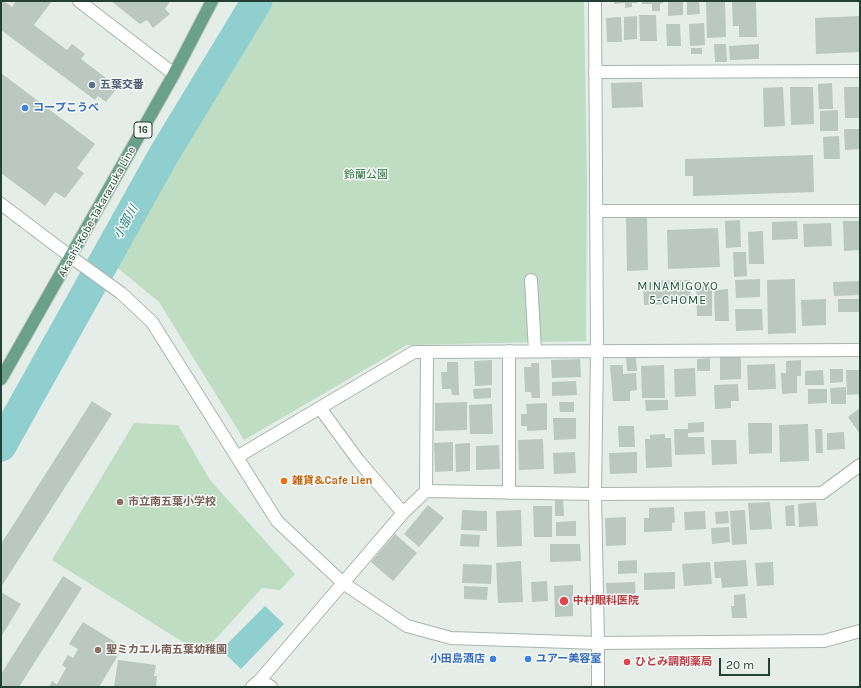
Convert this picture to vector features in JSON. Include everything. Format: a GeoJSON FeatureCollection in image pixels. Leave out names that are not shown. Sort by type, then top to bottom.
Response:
{"type":"FeatureCollection","features":[{"type":"Feature","properties":{"kind":"main road","name":"Akashi-Kobe-Takarazuka Line"},"geometry":{"type":"LineString","coordinates":[[1,379],[174,74],[212,1]]}},
{"type":"Feature","properties":{"kind":"street"},"geometry":{"type":"LineString","coordinates":[[79,1],[174,74]]}},
{"type":"Feature","properties":{"kind":"street"},"geometry":{"type":"LineString","coordinates":[[595,1],[597,351],[595,494],[598,687]]}},
{"type":"Feature","properties":{"kind":"street"},"geometry":{"type":"LineString","coordinates":[[595,72],[860,71]]}},
{"type":"Feature","properties":{"kind":"street"},"geometry":{"type":"LineString","coordinates":[[1,204],[121,293],[152,322],[277,521],[344,583],[407,626],[451,638],[598,643],[824,641],[860,631]]}},
{"type":"Feature","properties":{"kind":"street"},"geometry":{"type":"LineString","coordinates":[[596,211],[860,211]]}},
{"type":"Feature","properties":{"kind":"street"},"geometry":{"type":"LineString","coordinates":[[531,280],[535,351]]}},
{"type":"Feature","properties":{"kind":"street"},"geometry":{"type":"LineString","coordinates":[[237,457],[414,352],[860,350]]}},
{"type":"Feature","properties":{"kind":"street"},"geometry":{"type":"LineString","coordinates":[[271,687],[256,683],[404,513],[426,491],[427,352]]}},
{"type":"Feature","properties":{"kind":"street"},"geometry":{"type":"LineString","coordinates":[[509,352],[509,493]]}},
{"type":"Feature","properties":{"kind":"street"},"geometry":{"type":"LineString","coordinates":[[320,408],[358,460],[404,513]]}},
{"type":"Feature","properties":{"kind":"street"},"geometry":{"type":"LineString","coordinates":[[426,491],[595,494],[822,492],[860,465]]}},
{"type":"Feature","properties":{"kind":"green space","name":"鈴蘭公園"},"geometry":{"type":"Polygon","coordinates":[[[268,1],[584,1],[587,180],[586,341],[407,345],[244,440],[159,302],[114,265],[169,160],[268,1]]]}},
{"type":"Feature","properties":{"kind":"green space"},"geometry":{"type":"Polygon","coordinates":[[[134,423],[178,425],[210,480],[295,574],[280,590],[262,588],[202,654],[52,560],[134,423]]]}},
{"type":"Feature","properties":{"kind":"water"},"geometry":{"type":"Polygon","coordinates":[[[265,606],[284,624],[241,669],[221,650],[265,606]]]}},
{"type":"Feature","properties":{"kind":"building"},"geometry":{"type":"Polygon","coordinates":[[[1,1],[4,1],[12,7],[16,1],[52,1],[34,25],[67,50],[72,44],[85,54],[81,59],[118,87],[106,102],[98,96],[95,100],[1,30],[1,1]]]}},
{"type":"Feature","properties":{"kind":"building"},"geometry":{"type":"Polygon","coordinates":[[[111,1],[170,1],[165,9],[170,14],[153,28],[147,20],[140,24],[111,1]]]}},
{"type":"Feature","properties":{"kind":"building"},"geometry":{"type":"Polygon","coordinates":[[[614,1],[637,1],[637,3],[632,3],[632,7],[625,8],[625,3],[614,4],[614,1]]]}},
{"type":"Feature","properties":{"kind":"building"},"geometry":{"type":"Polygon","coordinates":[[[642,1],[663,1],[663,3],[660,4],[660,11],[652,11],[652,4],[642,4],[642,1]]]}},
{"type":"Feature","properties":{"kind":"building"},"geometry":{"type":"Polygon","coordinates":[[[668,1],[683,1],[683,15],[668,16],[668,1]]]}},
{"type":"Feature","properties":{"kind":"building"},"geometry":{"type":"Polygon","coordinates":[[[687,1],[699,1],[700,14],[687,15],[687,1]]]}},
{"type":"Feature","properties":{"kind":"building"},"geometry":{"type":"Polygon","coordinates":[[[706,1],[725,1],[726,37],[707,38],[706,1]]]}},
{"type":"Feature","properties":{"kind":"building"},"geometry":{"type":"Polygon","coordinates":[[[732,1],[756,1],[757,37],[739,37],[739,26],[733,26],[732,1]]]}},
{"type":"Feature","properties":{"kind":"building"},"geometry":{"type":"Polygon","coordinates":[[[639,15],[656,15],[657,41],[640,41],[639,15]]]}},
{"type":"Feature","properties":{"kind":"building"},"geometry":{"type":"Polygon","coordinates":[[[637,16],[637,39],[624,40],[624,17],[637,16]]]}},
{"type":"Feature","properties":{"kind":"building"},"geometry":{"type":"Polygon","coordinates":[[[860,16],[860,52],[816,54],[815,18],[860,16]]]}},
{"type":"Feature","properties":{"kind":"building"},"geometry":{"type":"Polygon","coordinates":[[[621,17],[622,42],[607,42],[606,18],[621,17]]]}},
{"type":"Feature","properties":{"kind":"building"},"geometry":{"type":"Polygon","coordinates":[[[704,23],[705,45],[690,46],[689,24],[704,23]]]}},
{"type":"Feature","properties":{"kind":"building"},"geometry":{"type":"Polygon","coordinates":[[[666,24],[680,24],[681,46],[667,46],[666,24]]]}},
{"type":"Feature","properties":{"kind":"building"},"geometry":{"type":"Polygon","coordinates":[[[714,44],[726,44],[727,62],[715,62],[714,44]]]}},
{"type":"Feature","properties":{"kind":"building"},"geometry":{"type":"Polygon","coordinates":[[[759,44],[759,59],[730,60],[729,46],[759,44]]]}},
{"type":"Feature","properties":{"kind":"building"},"geometry":{"type":"Polygon","coordinates":[[[691,48],[702,48],[702,54],[691,54],[691,48]]]}},
{"type":"Feature","properties":{"kind":"building","name":"コープこうべ"},"geometry":{"type":"Polygon","coordinates":[[[1,73],[95,144],[77,168],[84,173],[65,198],[55,192],[45,206],[1,173],[1,73]]]}},
{"type":"Feature","properties":{"kind":"building"},"geometry":{"type":"Polygon","coordinates":[[[642,82],[643,107],[612,108],[611,83],[642,82]]]}},
{"type":"Feature","properties":{"kind":"building"},"geometry":{"type":"Polygon","coordinates":[[[832,83],[833,109],[819,109],[818,84],[832,83]]]}},
{"type":"Feature","properties":{"kind":"building"},"geometry":{"type":"Polygon","coordinates":[[[783,87],[785,126],[764,127],[763,88],[783,87]]]}},
{"type":"Feature","properties":{"kind":"building"},"geometry":{"type":"Polygon","coordinates":[[[790,87],[813,87],[814,124],[791,125],[790,87]]]}},
{"type":"Feature","properties":{"kind":"building"},"geometry":{"type":"Polygon","coordinates":[[[844,87],[860,87],[860,118],[845,118],[844,87]]]}},
{"type":"Feature","properties":{"kind":"building"},"geometry":{"type":"Polygon","coordinates":[[[838,110],[838,131],[820,131],[820,111],[838,110]]]}},
{"type":"Feature","properties":{"kind":"building"},"geometry":{"type":"Polygon","coordinates":[[[844,129],[860,129],[860,149],[845,150],[844,129]]]}},
{"type":"Feature","properties":{"kind":"building"},"geometry":{"type":"Polygon","coordinates":[[[839,136],[840,159],[824,159],[823,137],[839,136]]]}},
{"type":"Feature","properties":{"kind":"building"},"geometry":{"type":"Polygon","coordinates":[[[813,155],[814,192],[693,196],[693,176],[685,176],[685,159],[813,155]]]}},
{"type":"Feature","properties":{"kind":"building"},"geometry":{"type":"Polygon","coordinates":[[[647,217],[648,270],[627,271],[626,218],[647,217]]]}},
{"type":"Feature","properties":{"kind":"building"},"geometry":{"type":"Polygon","coordinates":[[[740,220],[741,247],[726,248],[725,221],[740,220]]]}},
{"type":"Feature","properties":{"kind":"building"},"geometry":{"type":"Polygon","coordinates":[[[797,221],[798,239],[772,240],[772,222],[797,221]]]}},
{"type":"Feature","properties":{"kind":"building"},"geometry":{"type":"Polygon","coordinates":[[[843,221],[860,221],[860,250],[844,251],[843,221]]]}},
{"type":"Feature","properties":{"kind":"building"},"geometry":{"type":"Polygon","coordinates":[[[831,223],[832,246],[804,247],[803,224],[831,223]]]}},
{"type":"Feature","properties":{"kind":"building"},"geometry":{"type":"Polygon","coordinates":[[[718,228],[720,267],[668,269],[667,230],[718,228]]]}},
{"type":"Feature","properties":{"kind":"building"},"geometry":{"type":"Polygon","coordinates":[[[763,231],[764,264],[749,264],[748,232],[763,231]]]}},
{"type":"Feature","properties":{"kind":"building"},"geometry":{"type":"Polygon","coordinates":[[[733,252],[746,252],[747,276],[734,277],[733,252]]]}},
{"type":"Feature","properties":{"kind":"building"},"geometry":{"type":"Polygon","coordinates":[[[760,279],[760,297],[736,298],[735,280],[760,279]]]}},
{"type":"Feature","properties":{"kind":"building"},"geometry":{"type":"Polygon","coordinates":[[[795,279],[796,333],[768,334],[767,280],[795,279]]]}},
{"type":"Feature","properties":{"kind":"building"},"geometry":{"type":"Polygon","coordinates":[[[690,280],[691,303],[644,305],[643,281],[690,280]]]}},
{"type":"Feature","properties":{"kind":"building"},"geometry":{"type":"Polygon","coordinates":[[[696,281],[712,281],[712,316],[697,316],[696,281]]]}},
{"type":"Feature","properties":{"kind":"building"},"geometry":{"type":"Polygon","coordinates":[[[860,281],[860,295],[834,296],[833,282],[860,281]]]}},
{"type":"Feature","properties":{"kind":"building"},"geometry":{"type":"Polygon","coordinates":[[[728,289],[729,321],[715,321],[714,290],[728,289]]]}},
{"type":"Feature","properties":{"kind":"building"},"geometry":{"type":"Polygon","coordinates":[[[826,299],[826,325],[802,326],[801,300],[826,299]]]}},
{"type":"Feature","properties":{"kind":"building"},"geometry":{"type":"Polygon","coordinates":[[[838,299],[860,299],[860,312],[838,312],[838,299]]]}},
{"type":"Feature","properties":{"kind":"building"},"geometry":{"type":"Polygon","coordinates":[[[735,309],[762,309],[763,330],[736,331],[735,309]]]}},
{"type":"Feature","properties":{"kind":"building"},"geometry":{"type":"Polygon","coordinates":[[[741,356],[741,379],[720,380],[720,357],[741,356]]]}},
{"type":"Feature","properties":{"kind":"building"},"geometry":{"type":"Polygon","coordinates":[[[626,358],[636,358],[637,371],[627,371],[626,358]]]}},
{"type":"Feature","properties":{"kind":"building"},"geometry":{"type":"Polygon","coordinates":[[[710,358],[710,371],[697,371],[697,359],[710,358]]]}},
{"type":"Feature","properties":{"kind":"building"},"geometry":{"type":"Polygon","coordinates":[[[580,359],[581,377],[552,378],[551,360],[580,359]]]}},
{"type":"Feature","properties":{"kind":"building"},"geometry":{"type":"Polygon","coordinates":[[[492,360],[492,385],[475,386],[474,361],[492,360]]]}},
{"type":"Feature","properties":{"kind":"building"},"geometry":{"type":"Polygon","coordinates":[[[801,360],[801,376],[797,376],[797,393],[782,394],[781,373],[786,373],[786,361],[801,360]]]}},
{"type":"Feature","properties":{"kind":"building"},"geometry":{"type":"Polygon","coordinates":[[[447,362],[458,362],[459,395],[452,395],[451,389],[442,389],[441,372],[447,372],[447,362]]]}},
{"type":"Feature","properties":{"kind":"building"},"geometry":{"type":"Polygon","coordinates":[[[531,363],[539,363],[540,398],[532,398],[531,392],[525,392],[524,367],[531,367],[531,363]]]}},
{"type":"Feature","properties":{"kind":"building"},"geometry":{"type":"Polygon","coordinates":[[[775,364],[776,389],[748,390],[747,365],[775,364]]]}},
{"type":"Feature","properties":{"kind":"building"},"geometry":{"type":"Polygon","coordinates":[[[610,365],[623,365],[623,374],[636,373],[637,390],[630,391],[630,401],[613,401],[610,365]]]}},
{"type":"Feature","properties":{"kind":"building"},"geometry":{"type":"Polygon","coordinates":[[[664,365],[665,398],[642,398],[641,366],[664,365]]]}},
{"type":"Feature","properties":{"kind":"building"},"geometry":{"type":"Polygon","coordinates":[[[695,368],[696,396],[675,397],[674,369],[695,368]]]}},
{"type":"Feature","properties":{"kind":"building"},"geometry":{"type":"Polygon","coordinates":[[[830,369],[843,369],[843,382],[830,383],[830,369]]]}},
{"type":"Feature","properties":{"kind":"building"},"geometry":{"type":"Polygon","coordinates":[[[823,370],[824,385],[805,385],[805,371],[823,370]]]}},
{"type":"Feature","properties":{"kind":"building"},"geometry":{"type":"Polygon","coordinates":[[[846,370],[860,370],[860,394],[847,395],[846,370]]]}},
{"type":"Feature","properties":{"kind":"building"},"geometry":{"type":"Polygon","coordinates":[[[576,381],[577,395],[552,396],[552,382],[576,381]]]}},
{"type":"Feature","properties":{"kind":"building"},"geometry":{"type":"Polygon","coordinates":[[[738,384],[739,401],[731,401],[731,408],[715,409],[714,385],[738,384]]]}},
{"type":"Feature","properties":{"kind":"building"},"geometry":{"type":"Polygon","coordinates":[[[846,387],[846,404],[831,404],[830,388],[846,387]]]}},
{"type":"Feature","properties":{"kind":"building"},"geometry":{"type":"Polygon","coordinates":[[[491,388],[491,398],[474,399],[473,389],[491,388]]]}},
{"type":"Feature","properties":{"kind":"building"},"geometry":{"type":"Polygon","coordinates":[[[808,389],[827,389],[827,403],[808,404],[808,389]]]}},
{"type":"Feature","properties":{"kind":"building"},"geometry":{"type":"Polygon","coordinates":[[[645,400],[668,400],[668,410],[646,411],[645,400]]]}},
{"type":"Feature","properties":{"kind":"building"},"geometry":{"type":"Polygon","coordinates":[[[92,401],[112,414],[1,587],[1,544],[92,401]]]}},
{"type":"Feature","properties":{"kind":"building"},"geometry":{"type":"Polygon","coordinates":[[[467,402],[467,430],[435,431],[435,403],[467,402]]]}},
{"type":"Feature","properties":{"kind":"building"},"geometry":{"type":"Polygon","coordinates":[[[559,402],[574,402],[574,412],[560,412],[559,402]]]}},
{"type":"Feature","properties":{"kind":"building"},"geometry":{"type":"Polygon","coordinates":[[[547,403],[547,430],[527,431],[527,426],[521,426],[521,414],[527,414],[526,404],[547,403]]]}},
{"type":"Feature","properties":{"kind":"building"},"geometry":{"type":"Polygon","coordinates":[[[492,404],[493,434],[470,434],[469,405],[492,404]]]}},
{"type":"Feature","properties":{"kind":"building"},"geometry":{"type":"Polygon","coordinates":[[[860,408],[860,434],[848,417],[860,408]]]}},
{"type":"Feature","properties":{"kind":"building"},"geometry":{"type":"Polygon","coordinates":[[[553,418],[576,418],[576,439],[554,440],[553,418]]]}},
{"type":"Feature","properties":{"kind":"building"},"geometry":{"type":"Polygon","coordinates":[[[704,422],[704,432],[688,433],[688,437],[704,437],[705,454],[675,455],[674,429],[688,429],[688,423],[704,422]]]}},
{"type":"Feature","properties":{"kind":"building"},"geometry":{"type":"Polygon","coordinates":[[[748,423],[772,423],[772,453],[749,454],[748,423]]]}},
{"type":"Feature","properties":{"kind":"building"},"geometry":{"type":"Polygon","coordinates":[[[808,424],[809,461],[780,462],[779,425],[808,424]]]}},
{"type":"Feature","properties":{"kind":"building"},"geometry":{"type":"Polygon","coordinates":[[[618,426],[634,426],[635,447],[619,447],[618,426]]]}},
{"type":"Feature","properties":{"kind":"building"},"geometry":{"type":"Polygon","coordinates":[[[815,429],[822,429],[823,453],[816,453],[815,429]]]}},
{"type":"Feature","properties":{"kind":"building"},"geometry":{"type":"Polygon","coordinates":[[[844,432],[845,449],[827,450],[827,433],[844,432]]]}},
{"type":"Feature","properties":{"kind":"building"},"geometry":{"type":"Polygon","coordinates":[[[665,434],[665,438],[671,438],[672,467],[646,468],[645,439],[650,439],[650,435],[665,434]]]}},
{"type":"Feature","properties":{"kind":"building"},"geometry":{"type":"Polygon","coordinates":[[[543,439],[544,469],[519,470],[518,440],[543,439]]]}},
{"type":"Feature","properties":{"kind":"building"},"geometry":{"type":"Polygon","coordinates":[[[711,440],[736,440],[737,464],[712,465],[711,440]]]}},
{"type":"Feature","properties":{"kind":"building"},"geometry":{"type":"Polygon","coordinates":[[[453,442],[453,471],[435,472],[434,443],[453,442]]]}},
{"type":"Feature","properties":{"kind":"building"},"geometry":{"type":"Polygon","coordinates":[[[470,443],[470,471],[456,472],[455,444],[470,443]]]}},
{"type":"Feature","properties":{"kind":"building"},"geometry":{"type":"Polygon","coordinates":[[[499,445],[500,469],[476,470],[476,446],[499,445]]]}},
{"type":"Feature","properties":{"kind":"building"},"geometry":{"type":"Polygon","coordinates":[[[575,452],[576,473],[554,474],[553,453],[575,452]]]}},
{"type":"Feature","properties":{"kind":"building"},"geometry":{"type":"Polygon","coordinates":[[[637,452],[637,473],[610,474],[609,453],[637,452]]]}},
{"type":"Feature","properties":{"kind":"building"},"geometry":{"type":"Polygon","coordinates":[[[555,499],[563,499],[564,516],[555,516],[555,499]]]}},
{"type":"Feature","properties":{"kind":"building"},"geometry":{"type":"Polygon","coordinates":[[[770,502],[772,529],[750,530],[748,503],[770,502]]]}},
{"type":"Feature","properties":{"kind":"building"},"geometry":{"type":"Polygon","coordinates":[[[816,502],[818,526],[799,527],[798,504],[816,502]]]}},
{"type":"Feature","properties":{"kind":"building"},"geometry":{"type":"Polygon","coordinates":[[[428,505],[444,518],[419,547],[404,534],[428,505]]]}},
{"type":"Feature","properties":{"kind":"building"},"geometry":{"type":"Polygon","coordinates":[[[794,505],[795,526],[786,526],[785,506],[794,505]]]}},
{"type":"Feature","properties":{"kind":"building"},"geometry":{"type":"Polygon","coordinates":[[[533,506],[552,506],[552,537],[534,537],[533,506]]]}},
{"type":"Feature","properties":{"kind":"building"},"geometry":{"type":"Polygon","coordinates":[[[674,507],[675,522],[672,523],[672,531],[644,532],[644,518],[649,518],[649,508],[674,507]]]}},
{"type":"Feature","properties":{"kind":"building"},"geometry":{"type":"Polygon","coordinates":[[[462,510],[487,511],[487,531],[461,530],[462,510]]]}},
{"type":"Feature","properties":{"kind":"building"},"geometry":{"type":"Polygon","coordinates":[[[521,510],[522,546],[497,547],[496,511],[521,510]]]}},
{"type":"Feature","properties":{"kind":"building"},"geometry":{"type":"Polygon","coordinates":[[[745,510],[747,544],[732,545],[730,511],[745,510]]]}},
{"type":"Feature","properties":{"kind":"building"},"geometry":{"type":"Polygon","coordinates":[[[705,511],[706,529],[685,530],[684,512],[705,511]]]}},
{"type":"Feature","properties":{"kind":"building"},"geometry":{"type":"Polygon","coordinates":[[[728,511],[729,523],[716,524],[715,512],[728,511]]]}},
{"type":"Feature","properties":{"kind":"building"},"geometry":{"type":"Polygon","coordinates":[[[626,517],[626,545],[606,546],[605,518],[626,517]]]}},
{"type":"Feature","properties":{"kind":"building"},"geometry":{"type":"Polygon","coordinates":[[[576,521],[576,536],[556,536],[556,522],[576,521]]]}},
{"type":"Feature","properties":{"kind":"building"},"geometry":{"type":"Polygon","coordinates":[[[729,527],[730,542],[712,544],[711,528],[729,527]]]}},
{"type":"Feature","properties":{"kind":"building"},"geometry":{"type":"Polygon","coordinates":[[[395,534],[417,553],[393,581],[371,562],[395,534]]]}},
{"type":"Feature","properties":{"kind":"building"},"geometry":{"type":"Polygon","coordinates":[[[461,534],[480,535],[479,547],[460,546],[461,534]]]}},
{"type":"Feature","properties":{"kind":"building"},"geometry":{"type":"Polygon","coordinates":[[[550,544],[580,544],[581,561],[550,562],[550,544]]]}},
{"type":"Feature","properties":{"kind":"building"},"geometry":{"type":"Polygon","coordinates":[[[637,560],[637,573],[618,574],[618,561],[637,560]]]}},
{"type":"Feature","properties":{"kind":"building"},"geometry":{"type":"Polygon","coordinates":[[[746,560],[748,586],[722,588],[721,578],[715,578],[714,562],[746,560]]]}},
{"type":"Feature","properties":{"kind":"building"},"geometry":{"type":"Polygon","coordinates":[[[521,561],[523,602],[498,603],[496,563],[521,561]]]}},
{"type":"Feature","properties":{"kind":"building"},"geometry":{"type":"Polygon","coordinates":[[[710,562],[712,584],[684,586],[682,564],[710,562]]]}},
{"type":"Feature","properties":{"kind":"building"},"geometry":{"type":"Polygon","coordinates":[[[773,562],[774,585],[757,586],[755,563],[773,562]]]}},
{"type":"Feature","properties":{"kind":"building"},"geometry":{"type":"Polygon","coordinates":[[[463,564],[492,565],[491,584],[462,583],[463,564]]]}},
{"type":"Feature","properties":{"kind":"building"},"geometry":{"type":"Polygon","coordinates":[[[675,572],[675,589],[644,590],[644,573],[675,572]]]}},
{"type":"Feature","properties":{"kind":"building"},"geometry":{"type":"Polygon","coordinates":[[[63,576],[82,588],[19,687],[1,687],[1,674],[63,576]]]}},
{"type":"Feature","properties":{"kind":"building"},"geometry":{"type":"Polygon","coordinates":[[[547,581],[548,601],[532,602],[531,582],[547,581]]]}},
{"type":"Feature","properties":{"kind":"building"},"geometry":{"type":"Polygon","coordinates":[[[635,582],[636,599],[607,601],[606,583],[635,582]]]}},
{"type":"Feature","properties":{"kind":"building"},"geometry":{"type":"Polygon","coordinates":[[[573,585],[573,616],[555,617],[554,586],[573,585]]]}},
{"type":"Feature","properties":{"kind":"building"},"geometry":{"type":"Polygon","coordinates":[[[464,586],[488,587],[487,600],[464,599],[464,586]]]}},
{"type":"Feature","properties":{"kind":"building"},"geometry":{"type":"Polygon","coordinates":[[[1,592],[21,604],[1,637],[1,592]]]}},
{"type":"Feature","properties":{"kind":"building"},"geometry":{"type":"Polygon","coordinates":[[[745,594],[747,618],[732,618],[731,606],[734,606],[734,595],[745,594]]]}},
{"type":"Feature","properties":{"kind":"building"},"geometry":{"type":"Polygon","coordinates":[[[83,622],[123,647],[99,687],[49,687],[52,681],[57,684],[66,668],[62,665],[68,655],[73,658],[78,649],[69,644],[83,622]]]}},
{"type":"Feature","properties":{"kind":"building"},"geometry":{"type":"Polygon","coordinates":[[[118,660],[156,665],[154,676],[157,676],[156,687],[114,687],[118,660]]]}},
{"type":"Feature","properties":{"kind":"waterway","name":"小部川"},"geometry":{"type":"LineString","coordinates":[[1,446],[163,156],[257,1]]}},
{"type":"Feature","properties":{"kind":"place","name":"五葉交番"},"geometry":{"type":"Point","coordinates":[92,85]}},
{"type":"Feature","properties":{"kind":"place","name":"コープこうべ"},"geometry":{"type":"Point","coordinates":[25,108]}},
{"type":"Feature","properties":{"kind":"place","name":"雑貨&Cafe Lien"},"geometry":{"type":"Point","coordinates":[284,481]}},
{"type":"Feature","properties":{"kind":"place","name":"市立南五葉小学校"},"geometry":{"type":"Point","coordinates":[120,502]}},
{"type":"Feature","properties":{"kind":"place","name":"中村眼科医院"},"geometry":{"type":"Point","coordinates":[564,601]}},
{"type":"Feature","properties":{"kind":"place","name":"聖ミカエル南五葉幼稚園"},"geometry":{"type":"Point","coordinates":[98,650]}},
{"type":"Feature","properties":{"kind":"place","name":"小田島酒店"},"geometry":{"type":"Point","coordinates":[493,659]}},
{"type":"Feature","properties":{"kind":"place","name":"ユアー美容室"},"geometry":{"type":"Point","coordinates":[528,659]}},
{"type":"Feature","properties":{"kind":"place","name":"ひとみ調剤薬局"},"geometry":{"type":"Point","coordinates":[627,662]}},
{"type":"Feature","properties":{"kind":"district","name":"MINAMIGOYO 5-CHOME"},"geometry":{"type":"Point","coordinates":[678,294]}}]}
